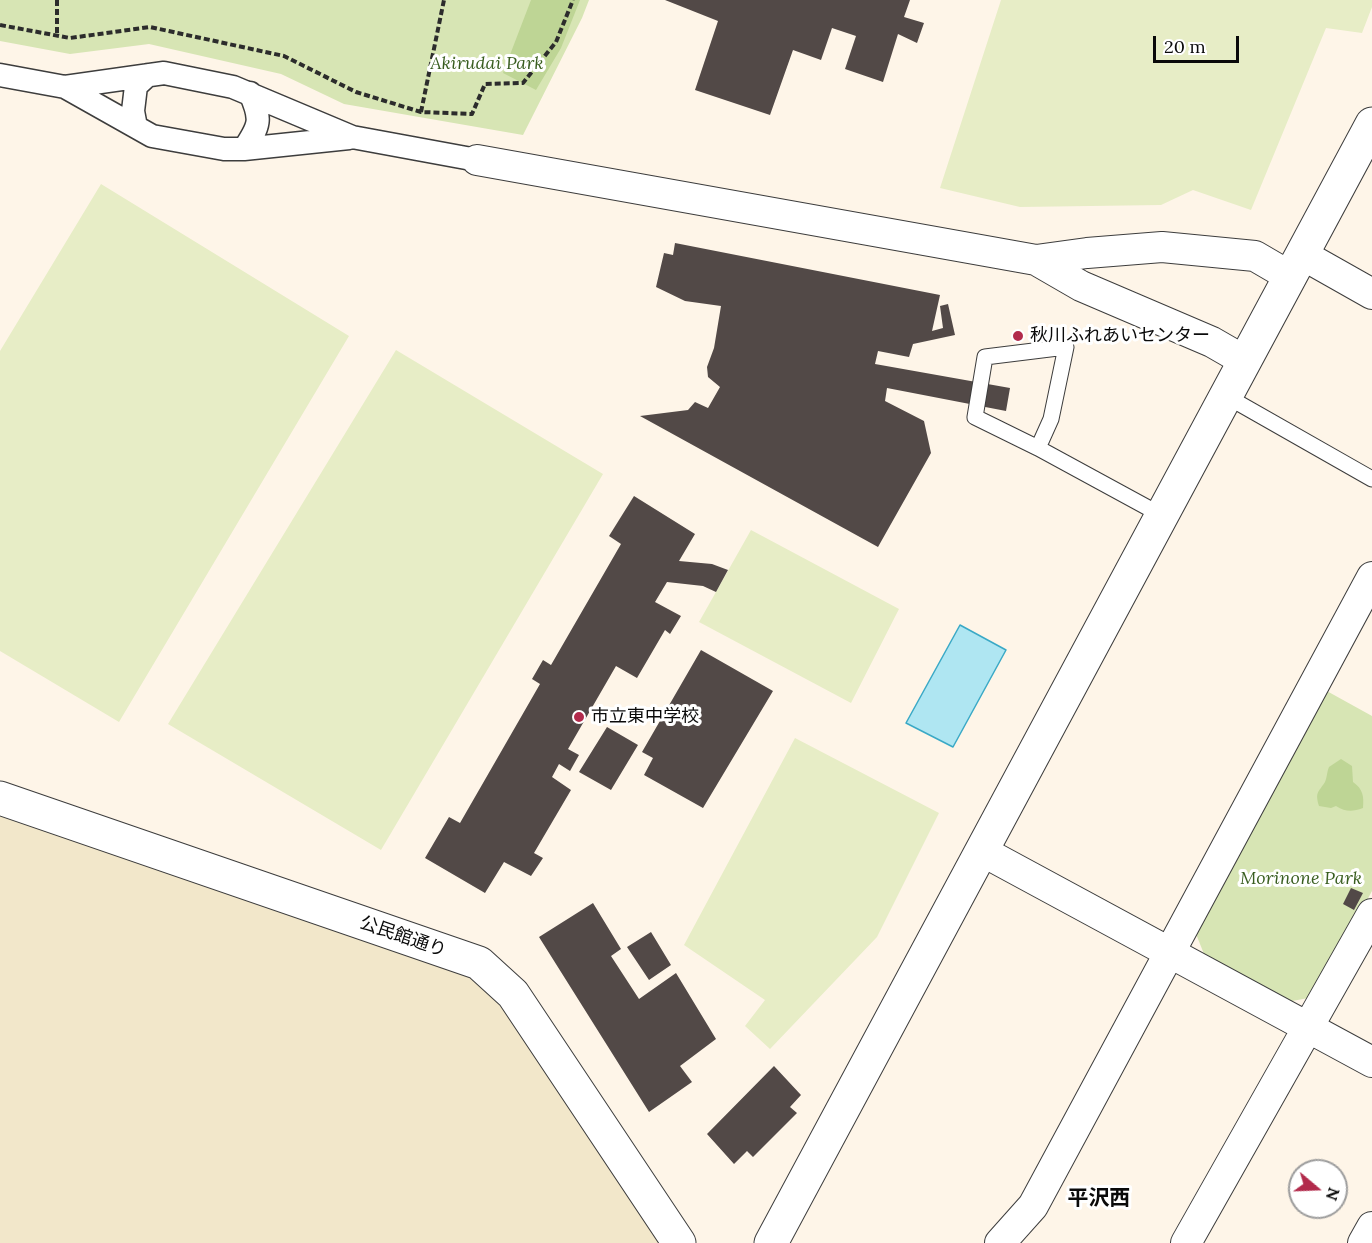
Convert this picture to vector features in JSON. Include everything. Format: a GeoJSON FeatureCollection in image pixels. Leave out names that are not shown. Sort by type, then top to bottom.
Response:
{"type":"FeatureCollection","features":[{"type":"Feature","properties":{"kind":"street"},"geometry":{"type":"LineString","coordinates":[[0,75],[65,87],[164,73],[233,87],[352,137],[477,160],[1036,260],[1162,247],[1255,256],[1297,266],[1372,294]]}},
{"type":"Feature","properties":{"kind":"street"},"geometry":{"type":"LineString","coordinates":[[136,127],[133,111],[136,86],[148,75]]}},
{"type":"Feature","properties":{"kind":"street"},"geometry":{"type":"LineString","coordinates":[[65,87],[152,136],[224,149],[352,137]]}},
{"type":"Feature","properties":{"kind":"street"},"geometry":{"type":"LineString","coordinates":[[243,149],[256,131],[258,112],[250,93]]}},
{"type":"Feature","properties":{"kind":"street"},"geometry":{"type":"LineString","coordinates":[[771,1243],[1372,124]]}},
{"type":"Feature","properties":{"kind":"street"},"geometry":{"type":"LineString","coordinates":[[1036,260],[1081,286],[1212,342],[1245,361]]}},
{"type":"Feature","properties":{"kind":"street"},"geometry":{"type":"LineString","coordinates":[[1000,1243],[1033,1206],[1372,577]]}},
{"type":"Feature","properties":{"kind":"street","name":"公民館通り"},"geometry":{"type":"LineString","coordinates":[[0,798],[479,963],[513,994],[679,1243]]}},
{"type":"Feature","properties":{"kind":"street"},"geometry":{"type":"LineString","coordinates":[[982,851],[1372,1062]]}},
{"type":"Feature","properties":{"kind":"street"},"geometry":{"type":"LineString","coordinates":[[1186,1243],[1372,914]]}},
{"type":"Feature","properties":{"kind":"street"},"geometry":{"type":"LineString","coordinates":[[1363,1243],[1372,1227]]}},
{"type":"Feature","properties":{"kind":"lane"},"geometry":{"type":"LineString","coordinates":[[1038,448],[1051,419],[1066,347],[985,357],[975,417],[1038,448],[1163,516]]}},
{"type":"Feature","properties":{"kind":"lane"},"geometry":{"type":"LineString","coordinates":[[1226,396],[1372,479]]}},
{"type":"Feature","properties":{"kind":"path"},"geometry":{"type":"LineString","coordinates":[[57,0],[57,36]]}},
{"type":"Feature","properties":{"kind":"path"},"geometry":{"type":"LineString","coordinates":[[421,112],[444,0]]}},
{"type":"Feature","properties":{"kind":"path"},"geometry":{"type":"LineString","coordinates":[[472,114],[485,84],[523,83],[556,42],[573,0]]}},
{"type":"Feature","properties":{"kind":"shaded area"},"geometry":{"type":"Polygon","coordinates":[[[0,816],[450,967],[476,979],[507,1010],[663,1243],[0,1243],[0,816]]]}},
{"type":"Feature","properties":{"kind":"green space","name":"Akirudai Park"},"geometry":{"type":"Polygon","coordinates":[[[0,0],[589,0],[523,135],[344,104],[281,74],[149,44],[70,54],[0,41],[0,0]]]}},
{"type":"Feature","properties":{"kind":"green space"},"geometry":{"type":"Polygon","coordinates":[[[531,0],[580,0],[561,48],[536,90],[503,73],[531,0]]]}},
{"type":"Feature","properties":{"kind":"green space"},"geometry":{"type":"Polygon","coordinates":[[[1001,0],[1372,0],[1372,7],[1362,33],[1326,28],[1251,210],[1193,190],[1161,205],[1020,207],[940,188],[1001,0]]]}},
{"type":"Feature","properties":{"kind":"green space"},"geometry":{"type":"Polygon","coordinates":[[[101,184],[349,336],[119,722],[0,651],[0,351],[101,184]]]}},
{"type":"Feature","properties":{"kind":"green space"},"geometry":{"type":"Polygon","coordinates":[[[396,350],[603,474],[381,850],[168,724],[396,350]]]}},
{"type":"Feature","properties":{"kind":"green space"},"geometry":{"type":"Polygon","coordinates":[[[751,530],[899,609],[851,703],[699,622],[751,530]]]}},
{"type":"Feature","properties":{"kind":"green space","name":"Morinone Park"},"geometry":{"type":"Polygon","coordinates":[[[1325,690],[1372,716],[1372,891],[1314,997],[1292,1001],[1204,954],[1196,934],[1325,690]]]}},
{"type":"Feature","properties":{"kind":"green space"},"geometry":{"type":"Polygon","coordinates":[[[795,738],[939,813],[877,937],[770,1049],[745,1026],[765,1000],[684,945],[795,738]]]}},
{"type":"Feature","properties":{"kind":"green space"},"geometry":{"type":"Polygon","coordinates":[[[1341,759],[1352,766],[1353,782],[1362,793],[1363,808],[1349,811],[1336,806],[1331,808],[1319,806],[1318,793],[1325,782],[1329,767],[1341,759]]]}},
{"type":"Feature","properties":{"kind":"water"},"geometry":{"type":"Polygon","coordinates":[[[960,625],[1006,650],[953,747],[906,723],[960,625]]]}},
{"type":"Feature","properties":{"kind":"building"},"geometry":{"type":"Polygon","coordinates":[[[665,0],[910,0],[904,17],[924,23],[917,43],[898,34],[883,82],[845,69],[856,36],[832,28],[821,60],[793,50],[770,115],[695,90],[718,21],[665,0]]]}},
{"type":"Feature","properties":{"kind":"building"},"geometry":{"type":"Polygon","coordinates":[[[675,243],[940,295],[932,331],[943,328],[940,306],[948,304],[955,335],[913,344],[909,357],[878,351],[875,364],[1010,388],[1006,411],[887,388],[885,401],[924,421],[931,453],[878,547],[640,416],[688,410],[695,402],[708,408],[720,387],[708,377],[707,367],[714,348],[721,306],[685,301],[656,287],[664,253],[673,255],[675,243]]]}},
{"type":"Feature","properties":{"kind":"building"},"geometry":{"type":"Polygon","coordinates":[[[634,496],[695,534],[679,561],[712,564],[728,570],[716,592],[703,586],[667,582],[655,602],[681,616],[670,634],[665,630],[637,678],[616,666],[568,749],[579,755],[570,771],[559,764],[552,777],[571,790],[534,853],[543,858],[531,876],[504,862],[485,893],[425,858],[449,817],[460,823],[540,684],[532,679],[543,660],[551,665],[621,544],[609,536],[634,496]]]}},
{"type":"Feature","properties":{"kind":"building"},"geometry":{"type":"Polygon","coordinates":[[[701,650],[773,691],[703,808],[644,775],[653,758],[642,752],[701,650]]]}},
{"type":"Feature","properties":{"kind":"building"},"geometry":{"type":"Polygon","coordinates":[[[607,727],[638,745],[611,790],[579,772],[607,727]]]}},
{"type":"Feature","properties":{"kind":"building"},"geometry":{"type":"Polygon","coordinates":[[[1351,888],[1363,893],[1354,910],[1343,904],[1351,888]]]}},
{"type":"Feature","properties":{"kind":"building"},"geometry":{"type":"Polygon","coordinates":[[[593,903],[621,949],[611,956],[639,999],[676,973],[716,1039],[680,1066],[692,1082],[649,1112],[539,937],[593,903]]]}},
{"type":"Feature","properties":{"kind":"building"},"geometry":{"type":"Polygon","coordinates":[[[651,932],[671,965],[649,980],[627,947],[651,932]]]}},
{"type":"Feature","properties":{"kind":"building"},"geometry":{"type":"Polygon","coordinates":[[[774,1066],[801,1095],[790,1107],[797,1113],[753,1157],[747,1151],[734,1164],[707,1134],[774,1066]]]}},
{"type":"Feature","properties":{"kind":"place","name":"秋川ふれあいセンター"},"geometry":{"type":"Point","coordinates":[1018,336]}},
{"type":"Feature","properties":{"kind":"place","name":"市立東中学校"},"geometry":{"type":"Point","coordinates":[579,717]}},
{"type":"Feature","properties":{"kind":"district","name":"平沢西"},"geometry":{"type":"Point","coordinates":[1099,1199]}}]}
